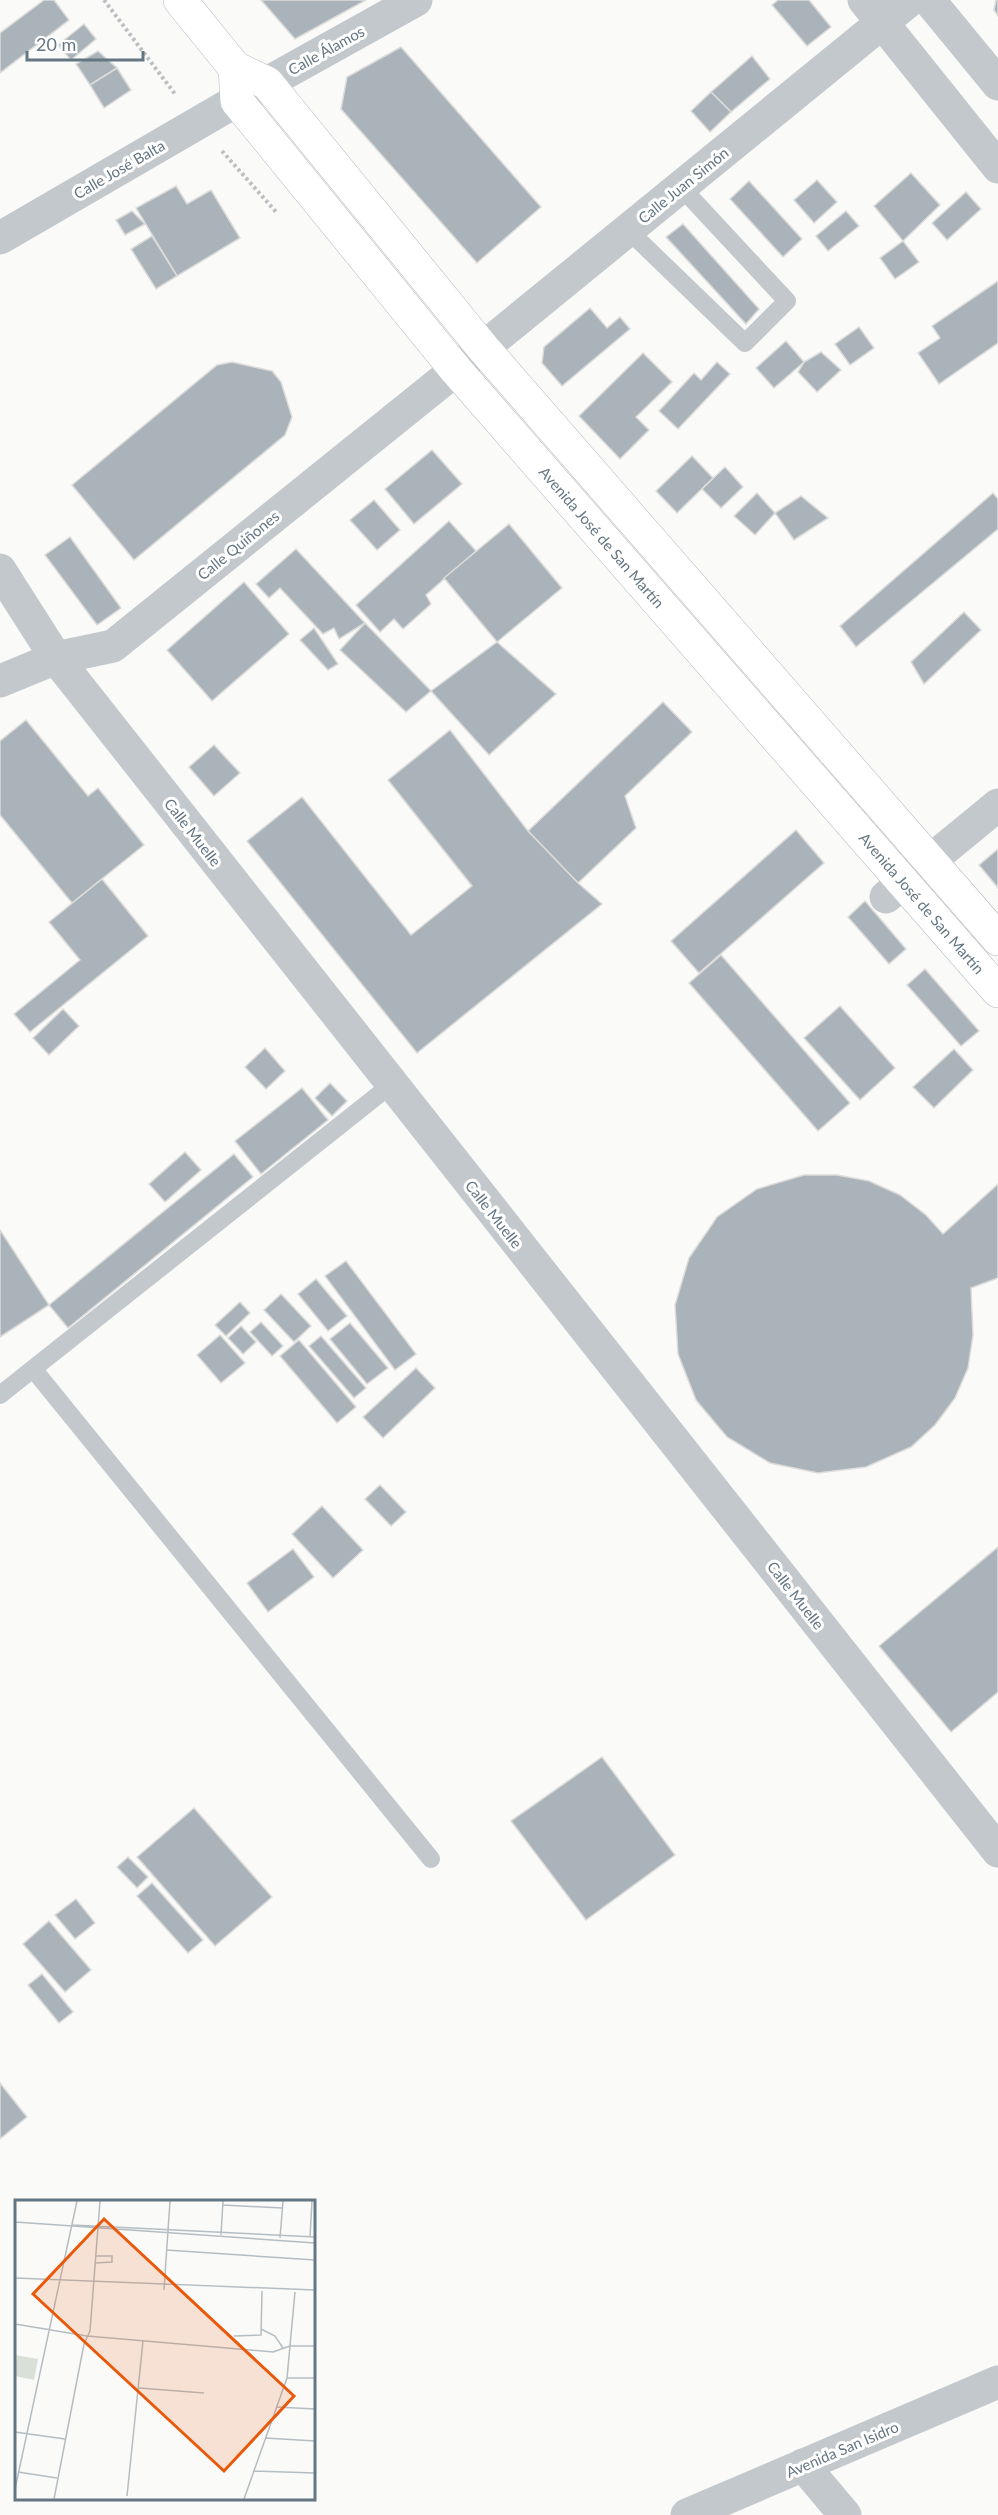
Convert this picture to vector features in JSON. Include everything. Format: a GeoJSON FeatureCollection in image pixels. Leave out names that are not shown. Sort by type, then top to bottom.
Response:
{"type":"FeatureCollection","features":[{"type":"Feature","properties":{"kind":"main road"},"geometry":{"type":"LineString","coordinates":[[180,0],[235,68],[267,83],[483,348],[998,939]]}},
{"type":"Feature","properties":{"kind":"main road"},"geometry":{"type":"LineString","coordinates":[[235,68],[237,101]]}},
{"type":"Feature","properties":{"kind":"main road","name":"Avenida José de San Martín"},"geometry":{"type":"LineString","coordinates":[[237,101],[456,370],[895,890],[998,991]]}},
{"type":"Feature","properties":{"kind":"street","name":"Calle Álamos"},"geometry":{"type":"LineString","coordinates":[[237,101],[416,0]]}},
{"type":"Feature","properties":{"kind":"street","name":"Calle Juan Simón"},"geometry":{"type":"LineString","coordinates":[[456,370],[681,187],[872,12],[910,0]]}},
{"type":"Feature","properties":{"kind":"street"},"geometry":{"type":"LineString","coordinates":[[929,0],[998,84]]}},
{"type":"Feature","properties":{"kind":"street"},"geometry":{"type":"LineString","coordinates":[[872,12],[998,167]]}},
{"type":"Feature","properties":{"kind":"street","name":"Calle José Balta"},"geometry":{"type":"LineString","coordinates":[[0,238],[237,101]]}},
{"type":"Feature","properties":{"kind":"street","name":"Calle Quiñones"},"geometry":{"type":"LineString","coordinates":[[0,681],[56,658],[113,646],[456,370]]}},
{"type":"Feature","properties":{"kind":"street","name":"Calle Muelle"},"geometry":{"type":"LineString","coordinates":[[0,570],[56,658],[998,1851]]}},
{"type":"Feature","properties":{"kind":"street"},"geometry":{"type":"LineString","coordinates":[[895,890],[998,805]]}},
{"type":"Feature","properties":{"kind":"street","name":"Avenida San Isidro"},"geometry":{"type":"LineString","coordinates":[[687,2515],[998,2382]]}},
{"type":"Feature","properties":{"kind":"street"},"geometry":{"type":"LineString","coordinates":[[803,2465],[844,2515]]}},
{"type":"Feature","properties":{"kind":"lane"},"geometry":{"type":"LineString","coordinates":[[628,230],[745,343],[787,301],[681,187]]}},
{"type":"Feature","properties":{"kind":"lane"},"geometry":{"type":"LineString","coordinates":[[0,1395],[392,1084]]}},
{"type":"Feature","properties":{"kind":"lane"},"geometry":{"type":"LineString","coordinates":[[33,1370],[431,1859]]}},
{"type":"Feature","properties":{"kind":"building"},"geometry":{"type":"Polygon","coordinates":[[[44,0],[54,0],[69,20],[0,73],[0,33],[44,0]]]}},
{"type":"Feature","properties":{"kind":"building"},"geometry":{"type":"Polygon","coordinates":[[[261,0],[366,0],[295,39],[261,0]]]}},
{"type":"Feature","properties":{"kind":"building"},"geometry":{"type":"Polygon","coordinates":[[[778,0],[809,0],[831,27],[807,46],[772,5],[778,0]]]}},
{"type":"Feature","properties":{"kind":"building"},"geometry":{"type":"Polygon","coordinates":[[[996,0],[998,0],[998,16],[994,10],[996,0]]]}},
{"type":"Feature","properties":{"kind":"building"},"geometry":{"type":"Polygon","coordinates":[[[84,24],[96,39],[71,60],[58,45],[84,24]]]}},
{"type":"Feature","properties":{"kind":"building"},"geometry":{"type":"Polygon","coordinates":[[[401,47],[541,207],[477,263],[341,109],[347,77],[401,47]]]}},
{"type":"Feature","properties":{"kind":"building"},"geometry":{"type":"Polygon","coordinates":[[[98,51],[117,68],[90,85],[76,64],[98,51]]]}},
{"type":"Feature","properties":{"kind":"building"},"geometry":{"type":"Polygon","coordinates":[[[752,56],[770,79],[731,112],[711,92],[752,56]]]}},
{"type":"Feature","properties":{"kind":"building"},"geometry":{"type":"Polygon","coordinates":[[[117,68],[131,90],[104,108],[90,85],[117,68]]]}},
{"type":"Feature","properties":{"kind":"building"},"geometry":{"type":"Polygon","coordinates":[[[711,92],[731,112],[710,132],[691,111],[711,92]]]}},
{"type":"Feature","properties":{"kind":"building"},"geometry":{"type":"Polygon","coordinates":[[[911,173],[940,205],[903,241],[874,206],[911,173]]]}},
{"type":"Feature","properties":{"kind":"building"},"geometry":{"type":"Polygon","coordinates":[[[817,180],[837,202],[814,223],[794,200],[817,180]]]}},
{"type":"Feature","properties":{"kind":"building"},"geometry":{"type":"Polygon","coordinates":[[[749,181],[802,239],[783,257],[730,199],[749,181]]]}},
{"type":"Feature","properties":{"kind":"building"},"geometry":{"type":"Polygon","coordinates":[[[176,186],[187,204],[211,190],[240,238],[177,276],[136,208],[176,186]]]}},
{"type":"Feature","properties":{"kind":"building"},"geometry":{"type":"Polygon","coordinates":[[[966,192],[981,209],[947,240],[932,223],[966,192]]]}},
{"type":"Feature","properties":{"kind":"building"},"geometry":{"type":"Polygon","coordinates":[[[132,211],[145,224],[125,235],[116,220],[132,211]]]}},
{"type":"Feature","properties":{"kind":"building"},"geometry":{"type":"Polygon","coordinates":[[[846,211],[859,226],[828,251],[816,236],[846,211]]]}},
{"type":"Feature","properties":{"kind":"building"},"geometry":{"type":"Polygon","coordinates":[[[683,224],[759,309],[746,324],[666,237],[683,224]]]}},
{"type":"Feature","properties":{"kind":"building"},"geometry":{"type":"Polygon","coordinates":[[[152,236],[177,276],[156,289],[131,249],[152,236]]]}},
{"type":"Feature","properties":{"kind":"building"},"geometry":{"type":"Polygon","coordinates":[[[903,241],[919,262],[895,279],[880,258],[903,241]]]}},
{"type":"Feature","properties":{"kind":"building"},"geometry":{"type":"Polygon","coordinates":[[[998,281],[998,343],[939,384],[918,353],[940,338],[932,326],[998,281]]]}},
{"type":"Feature","properties":{"kind":"building"},"geometry":{"type":"Polygon","coordinates":[[[590,308],[607,328],[620,317],[630,329],[562,386],[542,363],[544,347],[590,308]]]}},
{"type":"Feature","properties":{"kind":"building"},"geometry":{"type":"Polygon","coordinates":[[[859,327],[874,348],[850,365],[835,344],[859,327]]]}},
{"type":"Feature","properties":{"kind":"building"},"geometry":{"type":"Polygon","coordinates":[[[786,341],[804,362],[774,388],[756,368],[786,341]]]}},
{"type":"Feature","properties":{"kind":"building"},"geometry":{"type":"Polygon","coordinates":[[[821,352],[841,370],[817,392],[798,372],[804,362],[821,352]]]}},
{"type":"Feature","properties":{"kind":"building"},"geometry":{"type":"Polygon","coordinates":[[[643,353],[672,382],[636,417],[649,430],[620,459],[579,416],[643,353]]]}},
{"type":"Feature","properties":{"kind":"building"},"geometry":{"type":"Polygon","coordinates":[[[232,362],[272,371],[281,382],[292,417],[285,435],[134,560],[72,485],[217,365],[232,362]]]}},
{"type":"Feature","properties":{"kind":"building"},"geometry":{"type":"Polygon","coordinates":[[[717,362],[730,374],[678,429],[659,411],[694,373],[701,380],[717,362]]]}},
{"type":"Feature","properties":{"kind":"building"},"geometry":{"type":"Polygon","coordinates":[[[432,450],[462,484],[414,524],[385,489],[432,450]]]}},
{"type":"Feature","properties":{"kind":"building"},"geometry":{"type":"Polygon","coordinates":[[[692,456],[713,478],[677,513],[656,491],[692,456]]]}},
{"type":"Feature","properties":{"kind":"building"},"geometry":{"type":"Polygon","coordinates":[[[725,467],[743,487],[721,508],[702,489],[725,467]]]}},
{"type":"Feature","properties":{"kind":"building"},"geometry":{"type":"Polygon","coordinates":[[[757,493],[775,513],[755,535],[734,516],[757,493]]]}},
{"type":"Feature","properties":{"kind":"building"},"geometry":{"type":"Polygon","coordinates":[[[993,493],[998,499],[998,529],[856,647],[840,626],[993,493]]]}},
{"type":"Feature","properties":{"kind":"building"},"geometry":{"type":"Polygon","coordinates":[[[801,496],[828,518],[794,540],[775,513],[801,496]]]}},
{"type":"Feature","properties":{"kind":"building"},"geometry":{"type":"Polygon","coordinates":[[[374,500],[400,530],[377,550],[350,520],[374,500]]]}},
{"type":"Feature","properties":{"kind":"building"},"geometry":{"type":"Polygon","coordinates":[[[449,521],[476,551],[426,595],[431,604],[403,629],[394,619],[380,632],[356,605],[449,521]]]}},
{"type":"Feature","properties":{"kind":"building"},"geometry":{"type":"Polygon","coordinates":[[[509,524],[562,588],[497,642],[444,578],[509,524]]]}},
{"type":"Feature","properties":{"kind":"building"},"geometry":{"type":"Polygon","coordinates":[[[70,537],[121,608],[97,625],[45,555],[70,537]]]}},
{"type":"Feature","properties":{"kind":"building"},"geometry":{"type":"Polygon","coordinates":[[[296,549],[365,623],[339,639],[334,628],[323,634],[280,588],[269,598],[256,584],[296,549]]]}},
{"type":"Feature","properties":{"kind":"building"},"geometry":{"type":"Polygon","coordinates":[[[244,582],[289,634],[212,701],[167,650],[244,582]]]}},
{"type":"Feature","properties":{"kind":"building"},"geometry":{"type":"Polygon","coordinates":[[[964,612],[981,630],[924,684],[911,662],[964,612]]]}},
{"type":"Feature","properties":{"kind":"building"},"geometry":{"type":"Polygon","coordinates":[[[365,623],[431,691],[406,712],[340,650],[365,623]]]}},
{"type":"Feature","properties":{"kind":"building"},"geometry":{"type":"Polygon","coordinates":[[[314,628],[338,664],[328,670],[300,640],[314,628]]]}},
{"type":"Feature","properties":{"kind":"building"},"geometry":{"type":"Polygon","coordinates":[[[497,642],[556,694],[489,755],[431,691],[497,642]]]}},
{"type":"Feature","properties":{"kind":"building"},"geometry":{"type":"Polygon","coordinates":[[[663,702],[692,732],[625,796],[636,828],[578,883],[528,831],[663,702]]]}},
{"type":"Feature","properties":{"kind":"building"},"geometry":{"type":"Polygon","coordinates":[[[26,720],[88,796],[98,788],[144,845],[72,903],[0,815],[0,741],[26,720]]]}},
{"type":"Feature","properties":{"kind":"building"},"geometry":{"type":"Polygon","coordinates":[[[450,730],[528,831],[578,883],[602,904],[417,1053],[247,841],[302,797],[411,935],[472,886],[388,780],[450,730]]]}},
{"type":"Feature","properties":{"kind":"building"},"geometry":{"type":"Polygon","coordinates":[[[214,745],[240,773],[214,796],[189,767],[214,745]]]}},
{"type":"Feature","properties":{"kind":"building"},"geometry":{"type":"Polygon","coordinates":[[[796,830],[824,863],[699,973],[671,941],[796,830]]]}},
{"type":"Feature","properties":{"kind":"building"},"geometry":{"type":"Polygon","coordinates":[[[998,849],[998,888],[979,865],[998,849]]]}},
{"type":"Feature","properties":{"kind":"building"},"geometry":{"type":"Polygon","coordinates":[[[102,879],[148,936],[30,1032],[14,1014],[80,960],[49,922],[102,879]]]}},
{"type":"Feature","properties":{"kind":"building"},"geometry":{"type":"Polygon","coordinates":[[[865,901],[906,949],[889,964],[848,917],[865,901]]]}},
{"type":"Feature","properties":{"kind":"building"},"geometry":{"type":"Polygon","coordinates":[[[721,955],[850,1103],[818,1131],[689,983],[721,955]]]}},
{"type":"Feature","properties":{"kind":"building"},"geometry":{"type":"Polygon","coordinates":[[[925,969],[979,1031],[961,1046],[907,985],[925,969]]]}},
{"type":"Feature","properties":{"kind":"building"},"geometry":{"type":"Polygon","coordinates":[[[840,1006],[895,1068],[860,1100],[804,1038],[840,1006]]]}},
{"type":"Feature","properties":{"kind":"building"},"geometry":{"type":"Polygon","coordinates":[[[63,1009],[79,1026],[49,1055],[33,1038],[63,1009]]]}},
{"type":"Feature","properties":{"kind":"building"},"geometry":{"type":"Polygon","coordinates":[[[265,1048],[285,1071],[266,1089],[245,1067],[265,1048]]]}},
{"type":"Feature","properties":{"kind":"building"},"geometry":{"type":"Polygon","coordinates":[[[954,1049],[973,1070],[934,1108],[913,1087],[954,1049]]]}},
{"type":"Feature","properties":{"kind":"building"},"geometry":{"type":"Polygon","coordinates":[[[330,1083],[347,1101],[332,1116],[315,1098],[330,1083]]]}},
{"type":"Feature","properties":{"kind":"building"},"geometry":{"type":"Polygon","coordinates":[[[302,1088],[328,1120],[261,1174],[235,1141],[302,1088]]]}},
{"type":"Feature","properties":{"kind":"building"},"geometry":{"type":"Polygon","coordinates":[[[185,1152],[201,1170],[165,1202],[149,1184],[185,1152]]]}},
{"type":"Feature","properties":{"kind":"building"},"geometry":{"type":"Polygon","coordinates":[[[234,1154],[253,1177],[68,1328],[49,1305],[234,1154]]]}},
{"type":"Feature","properties":{"kind":"building"},"geometry":{"type":"Polygon","coordinates":[[[804,1175],[837,1175],[869,1181],[900,1195],[926,1215],[943,1234],[998,1184],[998,1278],[971,1288],[973,1335],[968,1368],[955,1398],[935,1425],[911,1447],[866,1467],[818,1473],[770,1463],[727,1437],[696,1400],[678,1354],[675,1305],[689,1258],[717,1217],[757,1189],[804,1175]]]}},
{"type":"Feature","properties":{"kind":"building"},"geometry":{"type":"Polygon","coordinates":[[[0,1230],[49,1305],[0,1337],[0,1230]]]}},
{"type":"Feature","properties":{"kind":"building"},"geometry":{"type":"Polygon","coordinates":[[[346,1261],[416,1354],[395,1370],[325,1276],[346,1261]]]}},
{"type":"Feature","properties":{"kind":"building"},"geometry":{"type":"Polygon","coordinates":[[[316,1279],[347,1316],[328,1331],[298,1294],[316,1279]]]}},
{"type":"Feature","properties":{"kind":"building"},"geometry":{"type":"Polygon","coordinates":[[[281,1294],[311,1326],[294,1342],[264,1310],[281,1294]]]}},
{"type":"Feature","properties":{"kind":"building"},"geometry":{"type":"Polygon","coordinates":[[[240,1302],[250,1313],[226,1336],[215,1325],[240,1302]]]}},
{"type":"Feature","properties":{"kind":"building"},"geometry":{"type":"Polygon","coordinates":[[[261,1322],[283,1346],[272,1356],[250,1332],[261,1322]]]}},
{"type":"Feature","properties":{"kind":"building"},"geometry":{"type":"Polygon","coordinates":[[[350,1323],[388,1368],[367,1384],[330,1339],[350,1323]]]}},
{"type":"Feature","properties":{"kind":"building"},"geometry":{"type":"Polygon","coordinates":[[[241,1326],[256,1342],[243,1354],[228,1338],[241,1326]]]}},
{"type":"Feature","properties":{"kind":"building"},"geometry":{"type":"Polygon","coordinates":[[[220,1335],[245,1363],[221,1383],[197,1355],[220,1335]]]}},
{"type":"Feature","properties":{"kind":"building"},"geometry":{"type":"Polygon","coordinates":[[[321,1336],[366,1388],[354,1398],[309,1346],[321,1336]]]}},
{"type":"Feature","properties":{"kind":"building"},"geometry":{"type":"Polygon","coordinates":[[[299,1340],[356,1407],[337,1423],[280,1356],[299,1340]]]}},
{"type":"Feature","properties":{"kind":"building"},"geometry":{"type":"Polygon","coordinates":[[[416,1368],[435,1388],[383,1438],[363,1417],[416,1368]]]}},
{"type":"Feature","properties":{"kind":"building"},"geometry":{"type":"Polygon","coordinates":[[[380,1485],[406,1512],[391,1526],[365,1499],[380,1485]]]}},
{"type":"Feature","properties":{"kind":"building"},"geometry":{"type":"Polygon","coordinates":[[[322,1506],[363,1550],[333,1578],[292,1534],[322,1506]]]}},
{"type":"Feature","properties":{"kind":"building"},"geometry":{"type":"Polygon","coordinates":[[[998,1547],[998,1692],[951,1732],[879,1646],[998,1547]]]}},
{"type":"Feature","properties":{"kind":"building"},"geometry":{"type":"Polygon","coordinates":[[[293,1549],[314,1577],[268,1612],[247,1583],[293,1549]]]}},
{"type":"Feature","properties":{"kind":"building"},"geometry":{"type":"Polygon","coordinates":[[[602,1757],[675,1855],[586,1920],[511,1821],[602,1757]]]}},
{"type":"Feature","properties":{"kind":"building"},"geometry":{"type":"Polygon","coordinates":[[[194,1808],[272,1897],[215,1946],[137,1857],[194,1808]]]}},
{"type":"Feature","properties":{"kind":"building"},"geometry":{"type":"Polygon","coordinates":[[[128,1857],[148,1877],[137,1888],[117,1867],[128,1857]]]}},
{"type":"Feature","properties":{"kind":"building"},"geometry":{"type":"Polygon","coordinates":[[[152,1883],[203,1940],[188,1953],[137,1896],[152,1883]]]}},
{"type":"Feature","properties":{"kind":"building"},"geometry":{"type":"Polygon","coordinates":[[[76,1899],[95,1923],[75,1939],[55,1915],[76,1899]]]}},
{"type":"Feature","properties":{"kind":"building"},"geometry":{"type":"Polygon","coordinates":[[[49,1921],[91,1970],[65,1992],[23,1944],[49,1921]]]}},
{"type":"Feature","properties":{"kind":"building"},"geometry":{"type":"Polygon","coordinates":[[[42,1974],[73,2012],[59,2023],[28,1985],[42,1974]]]}},
{"type":"Feature","properties":{"kind":"building"},"geometry":{"type":"Polygon","coordinates":[[[0,2083],[27,2117],[0,2139],[0,2083]]]}}]}
